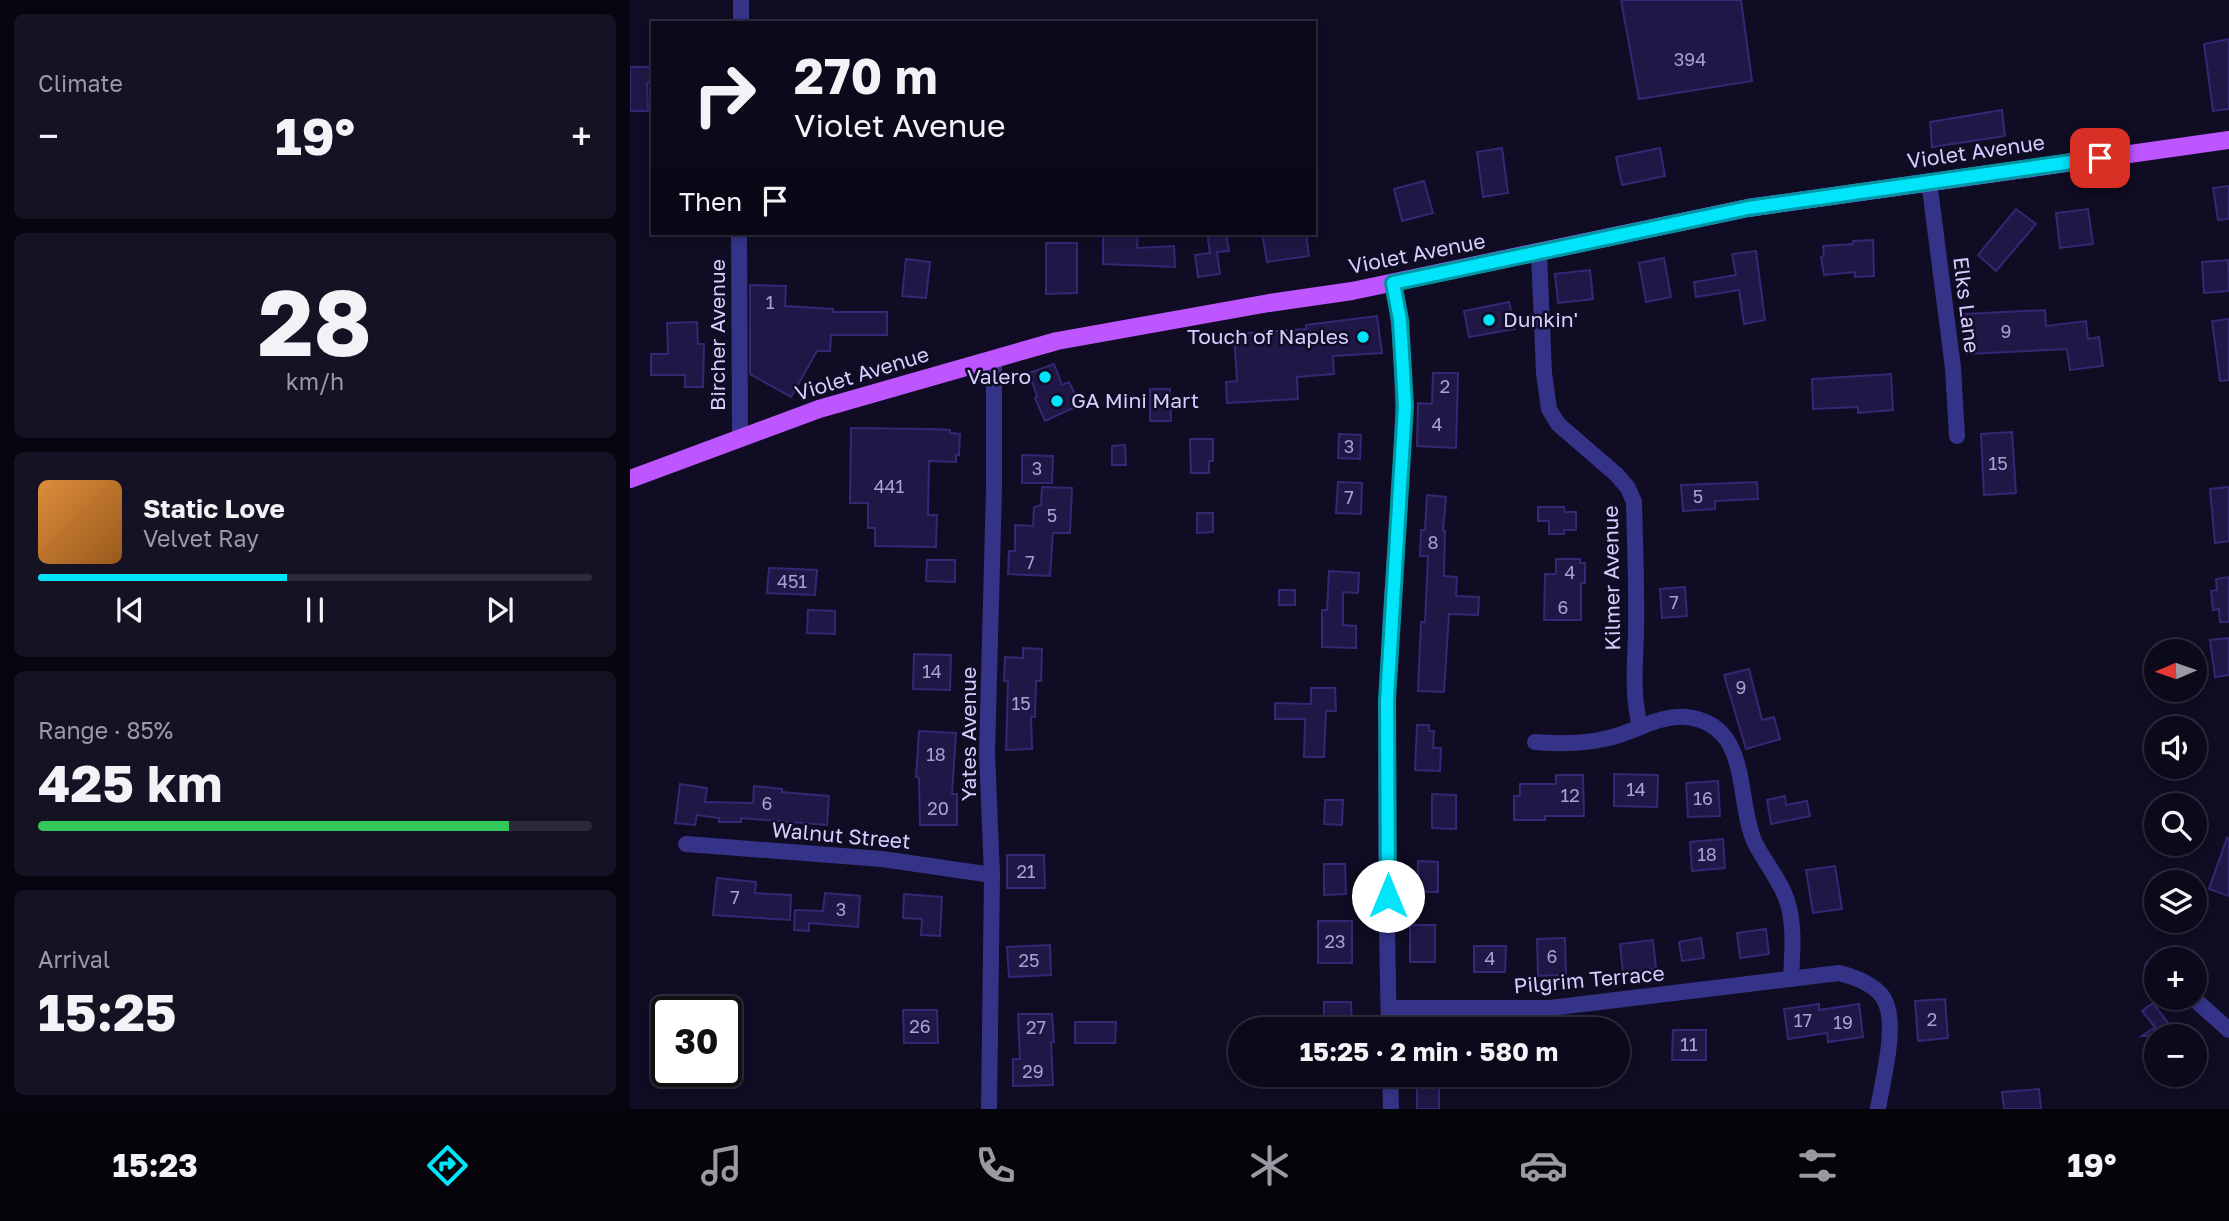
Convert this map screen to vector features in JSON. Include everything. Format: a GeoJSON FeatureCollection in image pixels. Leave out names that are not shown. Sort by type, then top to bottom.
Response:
{"type":"FeatureCollection","features":[{"type":"Feature","properties":{"kind":"main road","name":"Violet Avenue"},"geometry":{"type":"LineString","coordinates":[[630,479],[819,409],[1057,341],[1393,283],[1748,208],[2229,140]]}},
{"type":"Feature","properties":{"kind":"street"},"geometry":{"type":"LineString","coordinates":[[741,0],[741,21]]}},
{"type":"Feature","properties":{"kind":"street","name":"Elks Lane"},"geometry":{"type":"LineString","coordinates":[[1930,181],[1953,368],[1957,436]]}},
{"type":"Feature","properties":{"kind":"street","name":"Bircher Avenue"},"geometry":{"type":"LineString","coordinates":[[739,235],[740,437]]}},
{"type":"Feature","properties":{"kind":"street","name":"Kilmer Avenue"},"geometry":{"type":"LineString","coordinates":[[1539,253],[1544,373],[1549,409],[1558,424],[1617,475],[1628,488],[1634,502],[1634,677],[1640,726]]}},
{"type":"Feature","properties":{"kind":"street"},"geometry":{"type":"LineString","coordinates":[[1389,1017],[1387,700],[1405,406],[1400,320],[1393,283]]}},
{"type":"Feature","properties":{"kind":"street","name":"Yates Avenue"},"geometry":{"type":"LineString","coordinates":[[989,1109],[992,875],[988,752],[994,488],[993,359]]}},
{"type":"Feature","properties":{"kind":"street"},"geometry":{"type":"LineString","coordinates":[[1535,742],[1560,744],[1606,739],[1669,718],[1700,720],[1713,725],[1724,735],[1734,749],[1754,842],[1788,902],[1792,927],[1791,979]]}},
{"type":"Feature","properties":{"kind":"street","name":"Walnut Street"},"geometry":{"type":"LineString","coordinates":[[686,844],[882,859],[992,875]]}},
{"type":"Feature","properties":{"kind":"street","name":"Pilgrim Terrace"},"geometry":{"type":"LineString","coordinates":[[1389,1008],[1550,1008],[1839,973],[1858,978],[1882,996],[1889,1014],[1889,1037],[1878,1109]]}},
{"type":"Feature","properties":{"kind":"street"},"geometry":{"type":"LineString","coordinates":[[2206,1010],[2229,1030]]}},
{"type":"Feature","properties":{"kind":"street"},"geometry":{"type":"LineString","coordinates":[[1390,1087],[1391,1109]]}},
{"type":"Feature","properties":{"kind":"building"},"geometry":{"type":"Polygon","coordinates":[[[1621,0],[1741,0],[1752,81],[1639,99],[1621,0]]]}},
{"type":"Feature","properties":{"kind":"building"},"geometry":{"type":"Polygon","coordinates":[[[2229,39],[2229,109],[2213,111],[2204,44],[2229,39]]]}},
{"type":"Feature","properties":{"kind":"building"},"geometry":{"type":"Polygon","coordinates":[[[630,67],[651,67],[651,83],[647,83],[648,111],[630,111],[630,67]]]}},
{"type":"Feature","properties":{"kind":"building"},"geometry":{"type":"Polygon","coordinates":[[[2002,110],[2005,136],[1932,147],[1930,122],[2002,110]]]}},
{"type":"Feature","properties":{"kind":"building"},"geometry":{"type":"Polygon","coordinates":[[[1502,148],[1508,193],[1483,197],[1477,152],[1502,148]]]}},
{"type":"Feature","properties":{"kind":"building"},"geometry":{"type":"Polygon","coordinates":[[[1660,148],[1665,176],[1622,185],[1616,157],[1660,148]]]}},
{"type":"Feature","properties":{"kind":"building"},"geometry":{"type":"Polygon","coordinates":[[[1424,181],[1433,213],[1402,221],[1394,189],[1424,181]]]}},
{"type":"Feature","properties":{"kind":"building"},"geometry":{"type":"Polygon","coordinates":[[[2229,186],[2229,219],[2218,220],[2213,188],[2229,186]]]}},
{"type":"Feature","properties":{"kind":"building"},"geometry":{"type":"Polygon","coordinates":[[[2016,209],[2036,224],[1996,271],[1978,255],[2016,209]]]}},
{"type":"Feature","properties":{"kind":"building"},"geometry":{"type":"Polygon","coordinates":[[[2088,209],[2093,244],[2060,248],[2056,213],[2088,209]]]}},
{"type":"Feature","properties":{"kind":"building"},"geometry":{"type":"Polygon","coordinates":[[[1103,235],[1138,235],[1137,248],[1174,246],[1175,267],[1103,264],[1103,235]]]}},
{"type":"Feature","properties":{"kind":"building"},"geometry":{"type":"Polygon","coordinates":[[[1207,235],[1226,235],[1229,251],[1217,252],[1220,274],[1198,277],[1195,255],[1210,253],[1207,235]]]}},
{"type":"Feature","properties":{"kind":"building"},"geometry":{"type":"Polygon","coordinates":[[[1262,235],[1306,235],[1309,256],[1267,262],[1262,235]]]}},
{"type":"Feature","properties":{"kind":"building"},"geometry":{"type":"Polygon","coordinates":[[[1873,240],[1874,276],[1855,277],[1855,272],[1824,275],[1821,257],[1824,256],[1823,246],[1873,240]]]}},
{"type":"Feature","properties":{"kind":"building"},"geometry":{"type":"Polygon","coordinates":[[[1046,243],[1077,243],[1077,293],[1046,294],[1046,243]]]}},
{"type":"Feature","properties":{"kind":"building"},"geometry":{"type":"Polygon","coordinates":[[[1756,251],[1765,320],[1744,324],[1739,290],[1696,297],[1694,282],[1736,275],[1732,254],[1756,251]]]}},
{"type":"Feature","properties":{"kind":"building"},"geometry":{"type":"Polygon","coordinates":[[[1664,258],[1671,297],[1646,302],[1639,263],[1664,258]]]}},
{"type":"Feature","properties":{"kind":"building"},"geometry":{"type":"Polygon","coordinates":[[[906,259],[930,262],[926,298],[902,296],[906,259]]]}},
{"type":"Feature","properties":{"kind":"building"},"geometry":{"type":"Polygon","coordinates":[[[2228,260],[2229,291],[2204,293],[2202,262],[2228,260]]]}},
{"type":"Feature","properties":{"kind":"building"},"geometry":{"type":"Polygon","coordinates":[[[1590,270],[1593,299],[1558,303],[1555,274],[1590,270]]]}},
{"type":"Feature","properties":{"kind":"building"},"geometry":{"type":"Polygon","coordinates":[[[750,285],[786,286],[785,306],[833,309],[833,312],[887,312],[887,335],[831,335],[830,351],[817,351],[791,397],[750,374],[750,285]]]}},
{"type":"Feature","properties":{"kind":"building","name":"Dunkin'"},"geometry":{"type":"Polygon","coordinates":[[[1509,302],[1515,329],[1469,337],[1464,311],[1509,302]]]}},
{"type":"Feature","properties":{"kind":"building"},"geometry":{"type":"Polygon","coordinates":[[[2045,310],[2046,326],[2086,321],[2088,339],[2099,337],[2103,366],[2070,370],[2067,349],[1967,354],[1965,314],[2045,310]]]}},
{"type":"Feature","properties":{"kind":"building"},"geometry":{"type":"Polygon","coordinates":[[[1377,316],[1382,353],[1333,356],[1334,374],[1297,377],[1298,399],[1227,403],[1226,382],[1237,381],[1234,334],[1306,329],[1306,325],[1377,316]]]}},
{"type":"Feature","properties":{"kind":"building"},"geometry":{"type":"Polygon","coordinates":[[[2229,319],[2229,380],[2220,381],[2212,321],[2229,319]]]}},
{"type":"Feature","properties":{"kind":"building"},"geometry":{"type":"Polygon","coordinates":[[[697,322],[698,344],[704,344],[703,387],[685,387],[685,375],[651,375],[651,354],[668,354],[667,323],[697,322]]]}},
{"type":"Feature","properties":{"kind":"building"},"geometry":{"type":"Polygon","coordinates":[[[1054,364],[1062,385],[1069,382],[1080,405],[1045,421],[1035,398],[1037,396],[1029,373],[1054,364]]]}},
{"type":"Feature","properties":{"kind":"building"},"geometry":{"type":"Polygon","coordinates":[[[1433,373],[1458,373],[1456,448],[1417,446],[1418,403],[1432,404],[1433,373]]]}},
{"type":"Feature","properties":{"kind":"building"},"geometry":{"type":"Polygon","coordinates":[[[1891,374],[1893,410],[1858,413],[1858,407],[1813,409],[1812,379],[1891,374]]]}},
{"type":"Feature","properties":{"kind":"building"},"geometry":{"type":"Polygon","coordinates":[[[1150,389],[1170,389],[1171,421],[1150,421],[1150,389]]]}},
{"type":"Feature","properties":{"kind":"building"},"geometry":{"type":"Polygon","coordinates":[[[851,428],[950,430],[950,433],[960,434],[956,462],[929,461],[928,515],[937,515],[936,547],[875,546],[875,528],[868,528],[868,503],[850,503],[851,428]]]}},
{"type":"Feature","properties":{"kind":"building"},"geometry":{"type":"Polygon","coordinates":[[[2012,432],[2016,493],[1984,495],[1981,434],[2012,432]]]}},
{"type":"Feature","properties":{"kind":"building"},"geometry":{"type":"Polygon","coordinates":[[[1339,434],[1361,435],[1360,459],[1338,458],[1339,434]]]}},
{"type":"Feature","properties":{"kind":"building"},"geometry":{"type":"Polygon","coordinates":[[[1190,439],[1213,439],[1213,461],[1209,461],[1209,473],[1191,473],[1190,439]]]}},
{"type":"Feature","properties":{"kind":"building"},"geometry":{"type":"Polygon","coordinates":[[[1125,445],[1126,465],[1112,465],[1112,446],[1125,445]]]}},
{"type":"Feature","properties":{"kind":"building"},"geometry":{"type":"Polygon","coordinates":[[[1022,455],[1053,456],[1052,483],[1022,483],[1022,455]]]}},
{"type":"Feature","properties":{"kind":"building"},"geometry":{"type":"Polygon","coordinates":[[[1338,482],[1362,483],[1361,514],[1336,513],[1338,482]]]}},
{"type":"Feature","properties":{"kind":"building"},"geometry":{"type":"Polygon","coordinates":[[[1757,482],[1758,499],[1715,501],[1715,509],[1683,511],[1681,485],[1757,482]]]}},
{"type":"Feature","properties":{"kind":"building"},"geometry":{"type":"Polygon","coordinates":[[[1042,487],[1072,488],[1070,533],[1053,533],[1050,576],[1008,574],[1009,551],[1015,551],[1015,525],[1033,526],[1034,507],[1041,505],[1042,487]]]}},
{"type":"Feature","properties":{"kind":"building"},"geometry":{"type":"Polygon","coordinates":[[[2229,487],[2229,541],[2215,543],[2210,489],[2229,487]]]}},
{"type":"Feature","properties":{"kind":"building"},"geometry":{"type":"Polygon","coordinates":[[[1427,495],[1446,497],[1443,531],[1444,576],[1457,577],[1456,596],[1479,597],[1478,615],[1449,614],[1444,692],[1418,691],[1421,622],[1425,622],[1428,556],[1420,556],[1421,530],[1425,530],[1427,495]]]}},
{"type":"Feature","properties":{"kind":"building"},"geometry":{"type":"Polygon","coordinates":[[[1538,507],[1564,507],[1565,512],[1576,512],[1576,530],[1564,530],[1564,534],[1549,534],[1549,521],[1538,521],[1538,507]]]}},
{"type":"Feature","properties":{"kind":"building"},"geometry":{"type":"Polygon","coordinates":[[[1197,513],[1213,513],[1213,532],[1197,533],[1197,513]]]}},
{"type":"Feature","properties":{"kind":"building"},"geometry":{"type":"Polygon","coordinates":[[[1556,559],[1580,559],[1580,563],[1585,563],[1585,583],[1581,583],[1581,620],[1544,620],[1545,574],[1556,574],[1556,559]]]}},
{"type":"Feature","properties":{"kind":"building"},"geometry":{"type":"Polygon","coordinates":[[[927,560],[955,560],[955,582],[926,581],[927,560]]]}},
{"type":"Feature","properties":{"kind":"building"},"geometry":{"type":"Polygon","coordinates":[[[769,568],[817,570],[815,595],[767,593],[769,568]]]}},
{"type":"Feature","properties":{"kind":"building"},"geometry":{"type":"Polygon","coordinates":[[[1329,571],[1359,573],[1358,593],[1343,592],[1343,625],[1356,626],[1356,648],[1322,647],[1322,610],[1327,610],[1329,571]]]}},
{"type":"Feature","properties":{"kind":"building"},"geometry":{"type":"Polygon","coordinates":[[[2229,577],[2229,622],[2220,622],[2219,609],[2213,610],[2211,591],[2217,590],[2216,579],[2229,577]]]}},
{"type":"Feature","properties":{"kind":"building"},"geometry":{"type":"Polygon","coordinates":[[[1685,587],[1687,616],[1662,618],[1660,589],[1685,587]]]}},
{"type":"Feature","properties":{"kind":"building"},"geometry":{"type":"Polygon","coordinates":[[[1279,590],[1295,590],[1295,605],[1279,605],[1279,590]]]}},
{"type":"Feature","properties":{"kind":"building"},"geometry":{"type":"Polygon","coordinates":[[[808,610],[835,611],[835,634],[807,633],[808,610]]]}},
{"type":"Feature","properties":{"kind":"building"},"geometry":{"type":"Polygon","coordinates":[[[2229,638],[2229,675],[2215,677],[2210,640],[2229,638]]]}},
{"type":"Feature","properties":{"kind":"building"},"geometry":{"type":"Polygon","coordinates":[[[1023,648],[1042,649],[1041,681],[1036,681],[1035,717],[1031,717],[1032,749],[1006,750],[1008,681],[1004,681],[1005,657],[1023,658],[1023,648]]]}},
{"type":"Feature","properties":{"kind":"building"},"geometry":{"type":"Polygon","coordinates":[[[914,654],[951,655],[950,690],[913,689],[914,654]]]}},
{"type":"Feature","properties":{"kind":"building"},"geometry":{"type":"Polygon","coordinates":[[[1749,669],[1762,720],[1774,717],[1780,739],[1746,749],[1724,675],[1749,669]]]}},
{"type":"Feature","properties":{"kind":"building"},"geometry":{"type":"Polygon","coordinates":[[[1311,688],[1335,688],[1336,711],[1326,711],[1324,757],[1304,757],[1305,719],[1275,719],[1275,703],[1311,704],[1311,688]]]}},
{"type":"Feature","properties":{"kind":"building"},"geometry":{"type":"Polygon","coordinates":[[[1417,725],[1429,725],[1429,731],[1434,731],[1433,748],[1441,748],[1440,771],[1415,770],[1417,725]]]}},
{"type":"Feature","properties":{"kind":"building"},"geometry":{"type":"Polygon","coordinates":[[[919,731],[956,733],[952,794],[957,794],[957,825],[920,825],[919,778],[916,777],[919,731]]]}},
{"type":"Feature","properties":{"kind":"building"},"geometry":{"type":"Polygon","coordinates":[[[1614,774],[1658,775],[1657,807],[1614,806],[1614,774]]]}},
{"type":"Feature","properties":{"kind":"building"},"geometry":{"type":"Polygon","coordinates":[[[1556,775],[1583,775],[1584,816],[1545,816],[1545,820],[1514,820],[1514,796],[1520,796],[1520,784],[1556,784],[1556,775]]]}},
{"type":"Feature","properties":{"kind":"building"},"geometry":{"type":"Polygon","coordinates":[[[1718,781],[1720,816],[1688,817],[1686,783],[1718,781]]]}},
{"type":"Feature","properties":{"kind":"building"},"geometry":{"type":"Polygon","coordinates":[[[680,784],[707,788],[705,802],[753,803],[754,786],[782,789],[782,792],[829,796],[827,825],[741,818],[741,822],[719,822],[719,818],[697,815],[695,825],[675,823],[680,784]]]}},
{"type":"Feature","properties":{"kind":"building"},"geometry":{"type":"Polygon","coordinates":[[[1432,794],[1456,795],[1456,829],[1432,828],[1432,794]]]}},
{"type":"Feature","properties":{"kind":"building"},"geometry":{"type":"Polygon","coordinates":[[[1785,796],[1786,805],[1807,801],[1810,816],[1771,824],[1767,800],[1785,796]]]}},
{"type":"Feature","properties":{"kind":"building"},"geometry":{"type":"Polygon","coordinates":[[[1325,800],[1343,800],[1342,825],[1324,824],[1325,800]]]}},
{"type":"Feature","properties":{"kind":"building"},"geometry":{"type":"Polygon","coordinates":[[[2229,838],[2229,896],[2209,889],[2229,838]]]}},
{"type":"Feature","properties":{"kind":"building"},"geometry":{"type":"Polygon","coordinates":[[[1723,839],[1725,868],[1692,871],[1690,842],[1723,839]]]}},
{"type":"Feature","properties":{"kind":"building"},"geometry":{"type":"Polygon","coordinates":[[[1007,855],[1044,855],[1045,888],[1007,888],[1007,855]]]}},
{"type":"Feature","properties":{"kind":"building"},"geometry":{"type":"Polygon","coordinates":[[[1418,861],[1438,862],[1438,892],[1417,892],[1418,861]]]}},
{"type":"Feature","properties":{"kind":"building"},"geometry":{"type":"Polygon","coordinates":[[[1324,864],[1345,864],[1346,894],[1324,895],[1324,864]]]}},
{"type":"Feature","properties":{"kind":"building"},"geometry":{"type":"Polygon","coordinates":[[[1835,866],[1842,909],[1813,913],[1806,870],[1835,866]]]}},
{"type":"Feature","properties":{"kind":"building"},"geometry":{"type":"Polygon","coordinates":[[[717,878],[756,882],[755,893],[791,895],[790,920],[713,915],[717,878]]]}},
{"type":"Feature","properties":{"kind":"building"},"geometry":{"type":"Polygon","coordinates":[[[825,893],[860,896],[858,927],[809,923],[809,931],[794,930],[795,910],[823,911],[825,893]]]}},
{"type":"Feature","properties":{"kind":"building"},"geometry":{"type":"Polygon","coordinates":[[[904,894],[942,897],[940,936],[921,935],[922,919],[903,918],[904,894]]]}},
{"type":"Feature","properties":{"kind":"building"},"geometry":{"type":"Polygon","coordinates":[[[1318,921],[1352,921],[1352,963],[1318,963],[1318,921]]]}},
{"type":"Feature","properties":{"kind":"building"},"geometry":{"type":"Polygon","coordinates":[[[1410,925],[1435,925],[1435,962],[1410,962],[1410,925]]]}},
{"type":"Feature","properties":{"kind":"building"},"geometry":{"type":"Polygon","coordinates":[[[1766,929],[1769,954],[1740,958],[1737,933],[1766,929]]]}},
{"type":"Feature","properties":{"kind":"building"},"geometry":{"type":"Polygon","coordinates":[[[1565,938],[1566,975],[1538,976],[1537,939],[1565,938]]]}},
{"type":"Feature","properties":{"kind":"building"},"geometry":{"type":"Polygon","coordinates":[[[1701,938],[1704,958],[1682,961],[1679,942],[1701,938]]]}},
{"type":"Feature","properties":{"kind":"building"},"geometry":{"type":"Polygon","coordinates":[[[1653,940],[1656,969],[1623,973],[1620,944],[1653,940]]]}},
{"type":"Feature","properties":{"kind":"building"},"geometry":{"type":"Polygon","coordinates":[[[1050,945],[1051,975],[1009,977],[1007,947],[1050,945]]]}},
{"type":"Feature","properties":{"kind":"building"},"geometry":{"type":"Polygon","coordinates":[[[1474,946],[1506,946],[1505,972],[1474,972],[1474,946]]]}},
{"type":"Feature","properties":{"kind":"building"},"geometry":{"type":"Polygon","coordinates":[[[1945,999],[1948,1038],[1918,1041],[1915,1001],[1945,999]]]}},
{"type":"Feature","properties":{"kind":"building"},"geometry":{"type":"Polygon","coordinates":[[[1324,1002],[1351,1002],[1352,1017],[1324,1017],[1324,1002]]]}},
{"type":"Feature","properties":{"kind":"building"},"geometry":{"type":"Polygon","coordinates":[[[1819,1004],[1819,1010],[1859,1004],[1863,1037],[1828,1042],[1827,1033],[1788,1039],[1784,1009],[1819,1004]]]}},
{"type":"Feature","properties":{"kind":"building"},"geometry":{"type":"Polygon","coordinates":[[[903,1010],[937,1010],[938,1043],[904,1043],[903,1010]]]}},
{"type":"Feature","properties":{"kind":"building"},"geometry":{"type":"Polygon","coordinates":[[[2158,1010],[2169,1024],[2153,1024],[2142,1011],[2158,1010]]]}},
{"type":"Feature","properties":{"kind":"building"},"geometry":{"type":"Polygon","coordinates":[[[1018,1014],[1052,1014],[1053,1085],[1013,1086],[1013,1059],[1020,1059],[1018,1014]]]}},
{"type":"Feature","properties":{"kind":"building"},"geometry":{"type":"Polygon","coordinates":[[[1075,1022],[1116,1022],[1115,1043],[1075,1043],[1075,1022]]]}},
{"type":"Feature","properties":{"kind":"building"},"geometry":{"type":"Polygon","coordinates":[[[1673,1030],[1706,1030],[1706,1060],[1672,1060],[1673,1030]]]}},
{"type":"Feature","properties":{"kind":"building"},"geometry":{"type":"Polygon","coordinates":[[[1417,1087],[1439,1087],[1439,1109],[1417,1109],[1417,1087]]]}},
{"type":"Feature","properties":{"kind":"building"},"geometry":{"type":"Polygon","coordinates":[[[2039,1089],[2041,1109],[2004,1109],[2002,1092],[2039,1089]]]}},
{"type":"Feature","properties":{"kind":"place","name":"Dunkin'"},"geometry":{"type":"Point","coordinates":[1489,320]}},
{"type":"Feature","properties":{"kind":"place","name":"Touch of Naples"},"geometry":{"type":"Point","coordinates":[1363,337]}},
{"type":"Feature","properties":{"kind":"place","name":"Valero"},"geometry":{"type":"Point","coordinates":[1045,377]}},
{"type":"Feature","properties":{"kind":"place","name":"GA Mini Mart"},"geometry":{"type":"Point","coordinates":[1057,401]}},
{"type":"Feature","properties":{"kind":"route"},"geometry":{"type":"LineString","coordinates":[[1388,896],[1387,700],[1405,406],[1400,320],[1393,283],[1748,208],[2100,158]]}}]}
